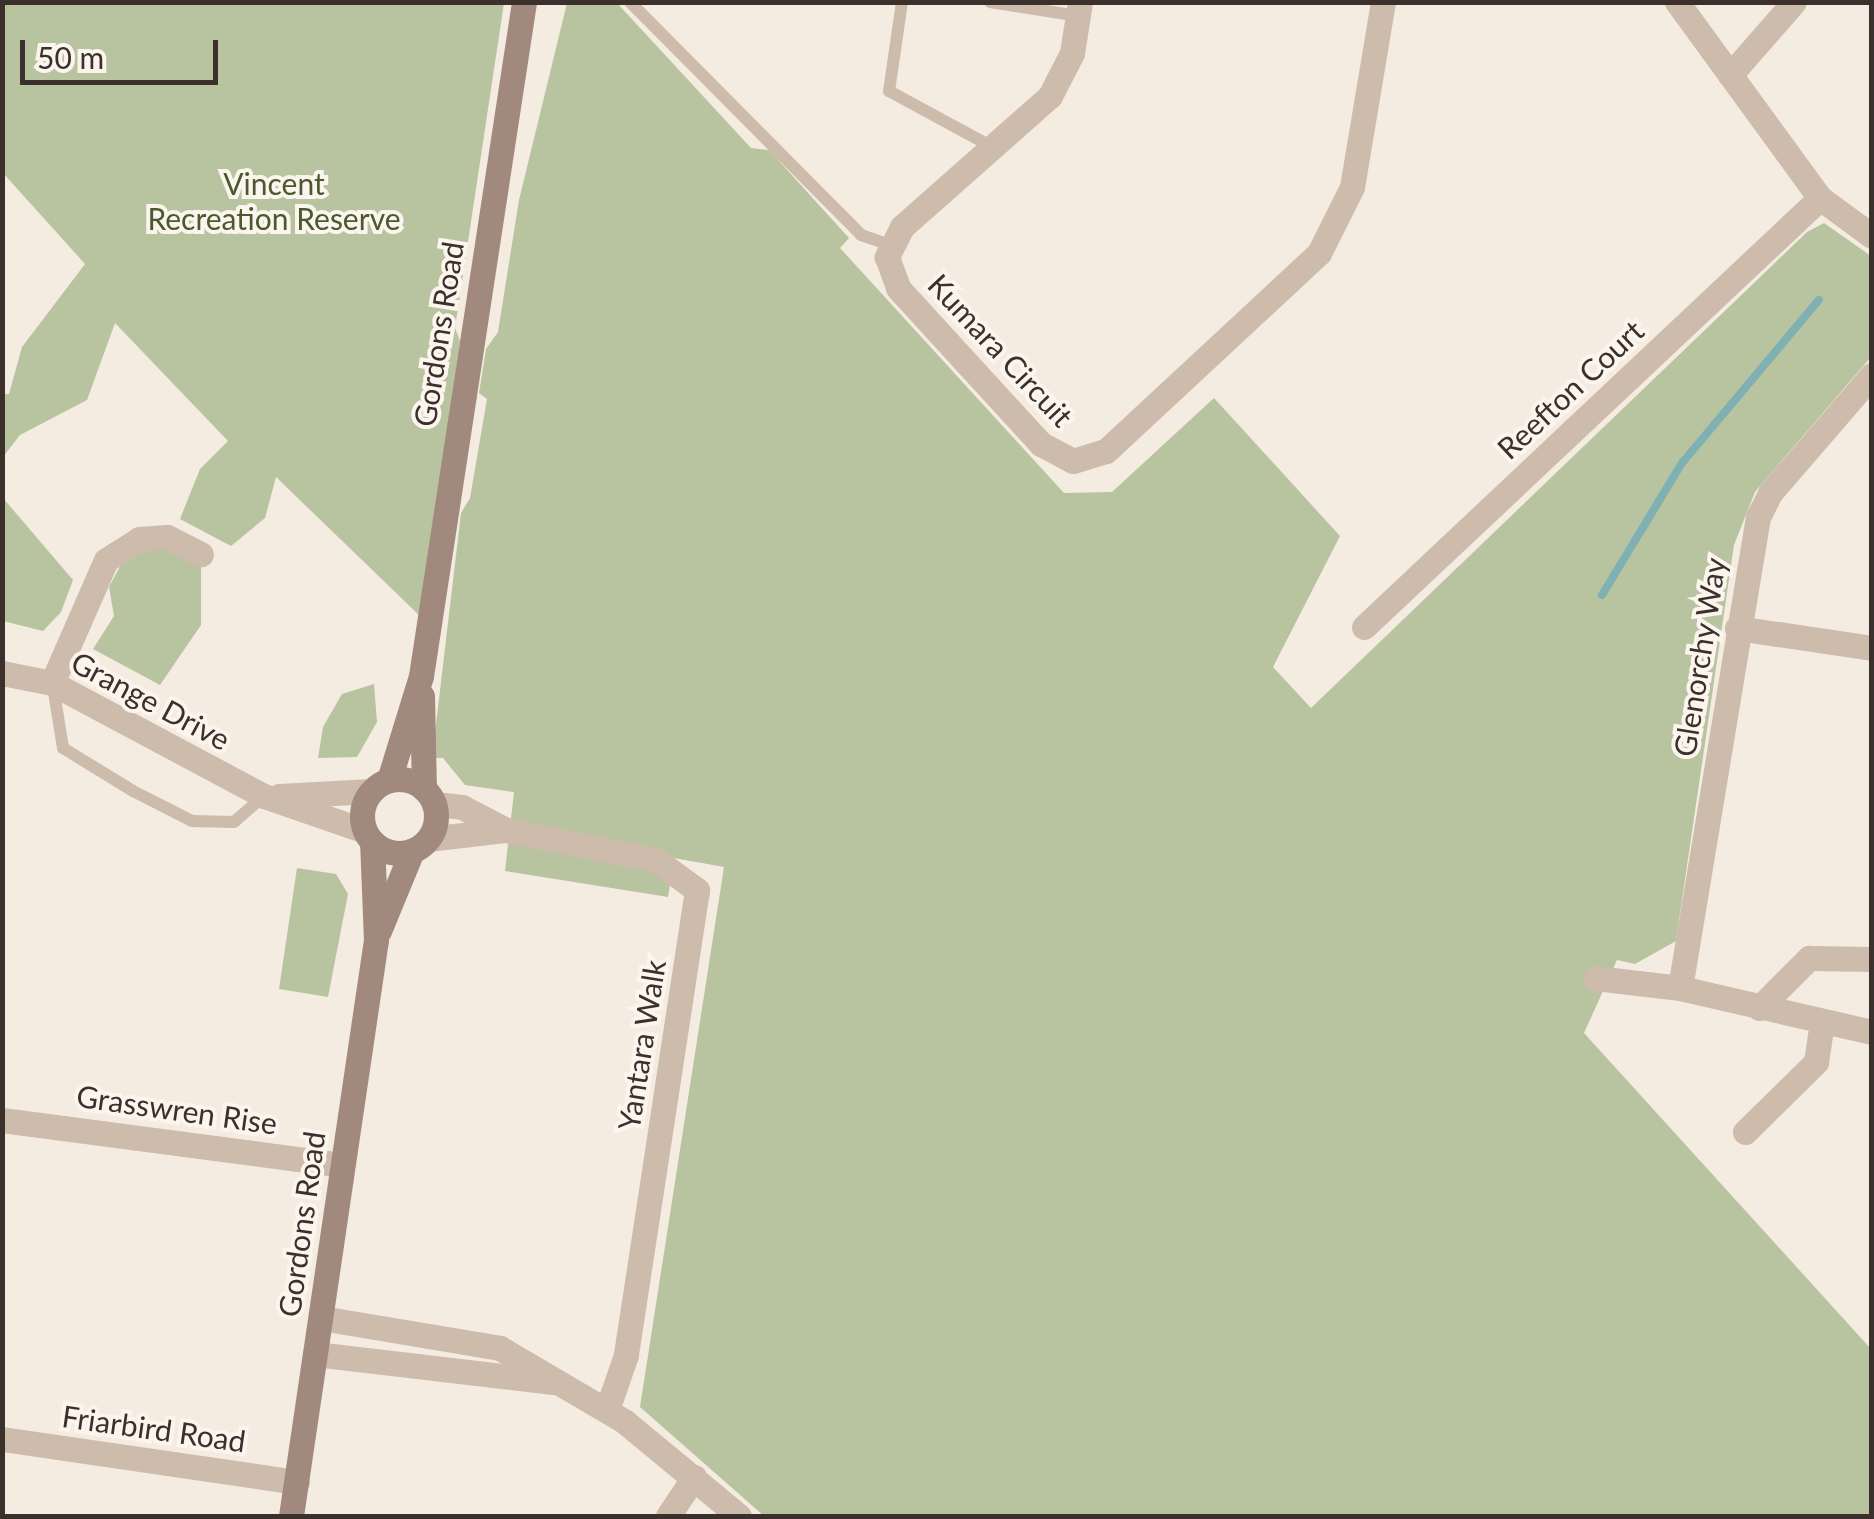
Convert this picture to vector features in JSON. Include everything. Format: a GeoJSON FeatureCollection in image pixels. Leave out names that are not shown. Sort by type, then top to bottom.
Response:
{"type":"FeatureCollection","features":[{"type":"Feature","properties":{"kind":"street","name":"Gordons Road"},"geometry":{"type":"LineString","coordinates":[[380,786],[421,676],[524,2]]}},
{"type":"Feature","properties":{"kind":"street","name":"Kumara Circuit"},"geometry":{"type":"LineString","coordinates":[[890,245],[890,274],[898,288],[1028,430],[1055,456],[1089,460],[1320,253],[1352,187],[1383,2]]}},
{"type":"Feature","properties":{"kind":"street"},"geometry":{"type":"LineString","coordinates":[[1677,2],[1820,198],[1872,236]]}},
{"type":"Feature","properties":{"kind":"street"},"geometry":{"type":"LineString","coordinates":[[1730,74],[1794,2]]}},
{"type":"Feature","properties":{"kind":"street"},"geometry":{"type":"LineString","coordinates":[[890,245],[1062,80],[1079,9]]}},
{"type":"Feature","properties":{"kind":"street","name":"Reefton Court"},"geometry":{"type":"LineString","coordinates":[[1364,627],[1820,198]]}},
{"type":"Feature","properties":{"kind":"street","name":"Glenorchy Way"},"geometry":{"type":"LineString","coordinates":[[1680,988],[1748,554],[1770,493],[1872,376]]}},
{"type":"Feature","properties":{"kind":"street"},"geometry":{"type":"LineString","coordinates":[[52,683],[106,560],[139,539],[168,536],[200,554]]}},
{"type":"Feature","properties":{"kind":"street"},"geometry":{"type":"LineString","coordinates":[[1737,628],[1872,648]]}},
{"type":"Feature","properties":{"kind":"street","name":"Grange Drive"},"geometry":{"type":"LineString","coordinates":[[2,673],[52,683],[264,796],[369,836]]}},
{"type":"Feature","properties":{"kind":"street","name":"Gordons Road"},"geometry":{"type":"LineString","coordinates":[[421,676],[429,797]]}},
{"type":"Feature","properties":{"kind":"street"},"geometry":{"type":"LineString","coordinates":[[264,796],[380,786],[429,797],[420,845],[391,852],[369,836],[362,810],[380,786]]}},
{"type":"Feature","properties":{"kind":"street","name":"Yantara Walk"},"geometry":{"type":"LineString","coordinates":[[429,797],[506,830],[656,860],[697,890],[626,1354],[607,1410]]}},
{"type":"Feature","properties":{"kind":"street","name":"Yantara Walk"},"geometry":{"type":"LineString","coordinates":[[420,845],[506,830]]}},
{"type":"Feature","properties":{"kind":"street","name":"Gordons Road"},"geometry":{"type":"LineString","coordinates":[[291,1516],[376,940],[369,836]]}},
{"type":"Feature","properties":{"kind":"street","name":"Gordons Road"},"geometry":{"type":"LineString","coordinates":[[376,940],[420,845]]}},
{"type":"Feature","properties":{"kind":"street"},"geometry":{"type":"LineString","coordinates":[[1759,1008],[1809,958],[1872,959]]}},
{"type":"Feature","properties":{"kind":"street"},"geometry":{"type":"LineString","coordinates":[[1595,978],[1680,988],[1872,1032]]}},
{"type":"Feature","properties":{"kind":"street"},"geometry":{"type":"LineString","coordinates":[[1745,1132],[1816,1062],[1822,1022]]}},
{"type":"Feature","properties":{"kind":"street","name":"Grasswren Rise"},"geometry":{"type":"LineString","coordinates":[[2,1120],[342,1165]]}},
{"type":"Feature","properties":{"kind":"street"},"geometry":{"type":"LineString","coordinates":[[320,1318],[500,1348],[607,1410],[694,1476],[739,1516]]}},
{"type":"Feature","properties":{"kind":"street"},"geometry":{"type":"LineString","coordinates":[[315,1354],[558,1382]]}},
{"type":"Feature","properties":{"kind":"street","name":"Friarbird Road"},"geometry":{"type":"LineString","coordinates":[[2,1439],[296,1482]]}},
{"type":"Feature","properties":{"kind":"street"},"geometry":{"type":"LineString","coordinates":[[668,1516],[694,1476]]}},
{"type":"Feature","properties":{"kind":"lane"},"geometry":{"type":"LineString","coordinates":[[630,2],[716,95],[764,130],[861,236],[890,245]]}},
{"type":"Feature","properties":{"kind":"lane"},"geometry":{"type":"LineString","coordinates":[[902,2],[889,91],[992,147]]}},
{"type":"Feature","properties":{"kind":"lane"},"geometry":{"type":"LineString","coordinates":[[990,2],[1079,9]]}},
{"type":"Feature","properties":{"kind":"lane"},"geometry":{"type":"LineString","coordinates":[[52,683],[63,748],[134,791],[192,821],[234,822],[264,796]]}},
{"type":"Feature","properties":{"kind":"green space","name":"Vincent Recreation Reserve"},"geometry":{"type":"Polygon","coordinates":[[[3,3],[504,3],[455,328],[460,341],[421,617],[276,477],[265,518],[231,546],[180,519],[200,469],[228,441],[115,323],[87,400],[20,435],[3,457],[3,394],[9,394],[22,347],[85,264],[3,173],[3,3]]]}},
{"type":"Feature","properties":{"kind":"green space"},"geometry":{"type":"Polygon","coordinates":[[[567,3],[617,3],[751,148],[769,150],[849,238],[840,248],[1064,493],[1112,492],[1214,398],[1340,536],[1273,667],[1311,708],[1807,232],[1824,223],[1871,256],[1871,357],[1755,492],[1734,545],[1676,941],[1635,964],[1617,960],[1584,1033],[1871,1349],[1871,1516],[764,1516],[640,1407],[724,867],[674,858],[668,897],[505,871],[514,792],[465,785],[443,758],[432,758],[461,513],[470,498],[487,399],[479,393],[486,349],[498,332],[519,200],[567,3]]]}},
{"type":"Feature","properties":{"kind":"green space"},"geometry":{"type":"Polygon","coordinates":[[[3,498],[73,580],[61,612],[43,631],[3,621],[3,498]]]}},
{"type":"Feature","properties":{"kind":"green space"},"geometry":{"type":"Polygon","coordinates":[[[164,544],[201,566],[201,625],[160,685],[93,649],[114,616],[109,587],[124,559],[164,544]]]}},
{"type":"Feature","properties":{"kind":"green space"},"geometry":{"type":"Polygon","coordinates":[[[374,684],[377,722],[357,757],[318,758],[323,727],[342,694],[374,684]]]}},
{"type":"Feature","properties":{"kind":"green space"},"geometry":{"type":"Polygon","coordinates":[[[297,868],[336,874],[348,894],[328,997],[279,989],[297,868]]]}},
{"type":"Feature","properties":{"kind":"waterway"},"geometry":{"type":"LineString","coordinates":[[1602,595],[1682,463],[1819,300]]}}]}
